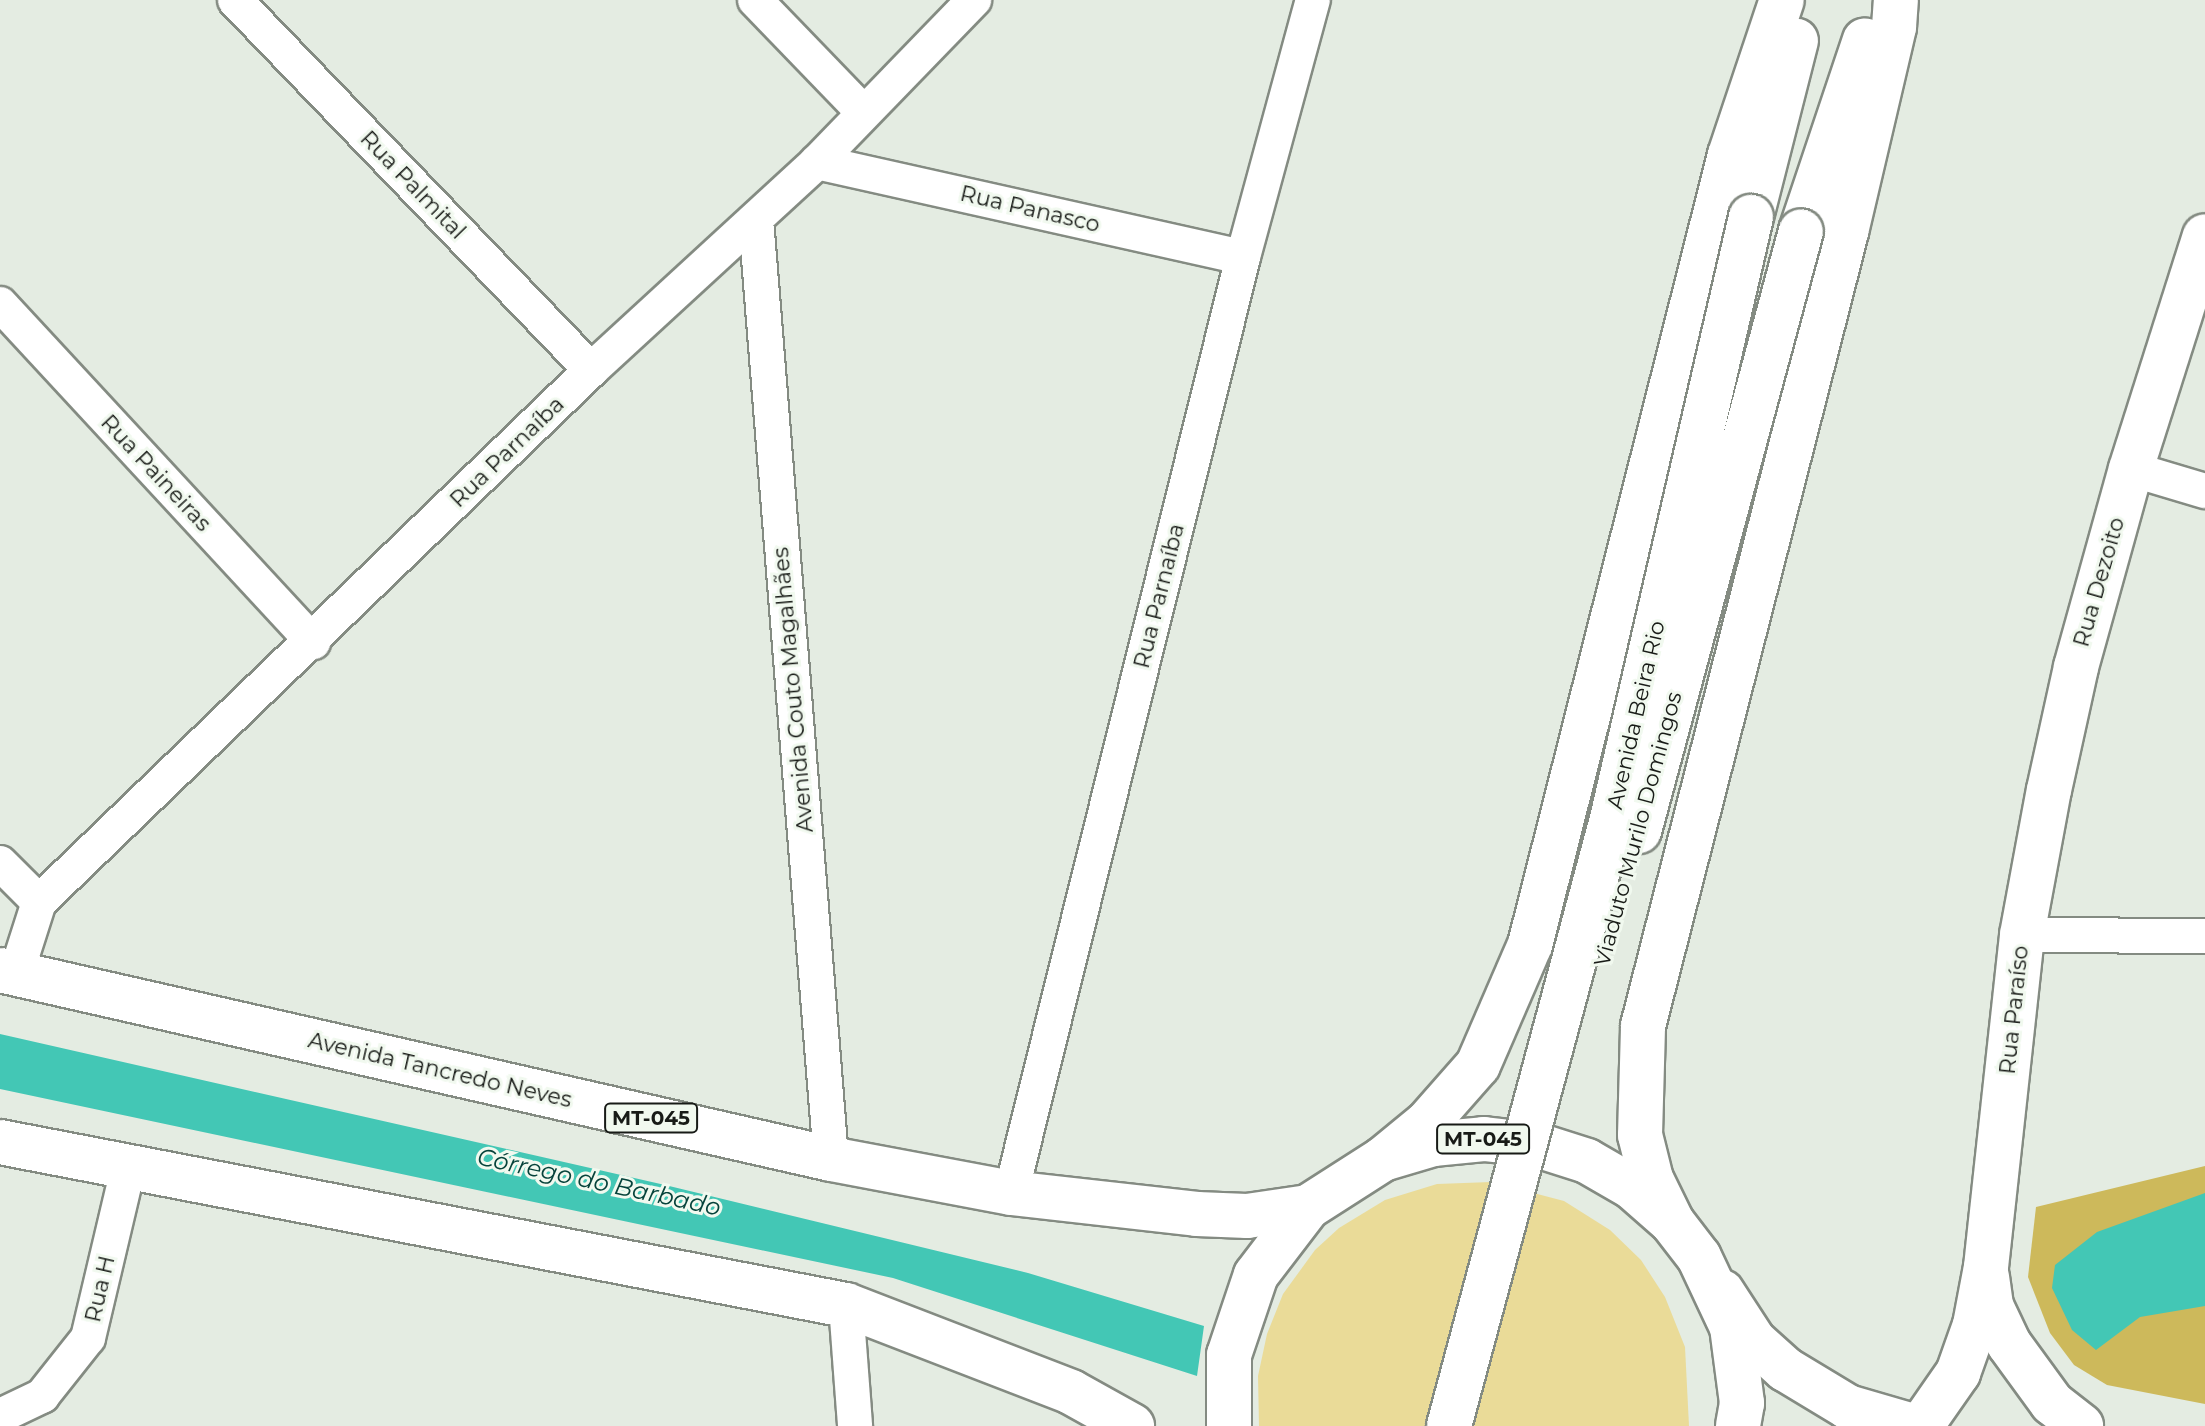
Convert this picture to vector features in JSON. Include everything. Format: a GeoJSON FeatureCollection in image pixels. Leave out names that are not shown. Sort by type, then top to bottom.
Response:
{"type":"FeatureCollection","features":[{"type":"Feature","properties":{"kind":"main road","name":"Avenida Beira Rio"},"geometry":{"type":"LineString","coordinates":[[1383,1159],[1427,1123],[1478,1065],[1530,945],[1730,155],[1782,0]]}},
{"type":"Feature","properties":{"kind":"main road","name":"Avenida Beira Rio"},"geometry":{"type":"LineString","coordinates":[[1449,1426],[1612,819],[1751,217],[1807,0]]}},
{"type":"Feature","properties":{"kind":"main road","name":"Viaduto Murilo Domingos"},"geometry":{"type":"LineString","coordinates":[[1472,1426],[1801,231],[1878,0]]}},
{"type":"Feature","properties":{"kind":"main road"},"geometry":{"type":"LineString","coordinates":[[1672,1222],[1651,1179],[1640,1135],[1643,1026],[1846,232],[1894,27],[1896,0]]}},
{"type":"Feature","properties":{"kind":"main road","name":"Rua Dezoito"},"geometry":{"type":"LineString","coordinates":[[2022,935],[2076,667],[2131,469],[2205,236]]}},
{"type":"Feature","properties":{"kind":"main road","name":"Rua Paraíso"},"geometry":{"type":"LineString","coordinates":[[1921,1426],[1958,1373],[1975,1325],[1986,1267],[2022,935]]}},
{"type":"Feature","properties":{"kind":"main road","name":"Avenida Tancredo Neves"},"geometry":{"type":"LineString","coordinates":[[8,972],[831,1159],[1011,1193],[1197,1214],[1247,1216],[1308,1207]]}},
{"type":"Feature","properties":{"kind":"main road","name":"MT-045"},"geometry":{"type":"LineString","coordinates":[[1229,1426],[1229,1355],[1256,1275],[1308,1207],[1383,1159],[1433,1144],[1472,1140],[1537,1145],[1587,1161],[1632,1187],[1672,1222],[1754,1341],[1785,1369],[1848,1407],[1913,1426]]}},
{"type":"Feature","properties":{"kind":"main road"},"geometry":{"type":"LineString","coordinates":[[0,1142],[846,1305],[1071,1392],[1132,1426]]}},
{"type":"Feature","properties":{"kind":"main road","name":"MT-045"},"geometry":{"type":"LineString","coordinates":[[1699,1257],[1732,1327],[1742,1403],[1738,1426]]}},
{"type":"Feature","properties":{"kind":"main road","name":"Rua Paraíso"},"geometry":{"type":"LineString","coordinates":[[1986,1267],[1991,1306],[2009,1344],[2052,1403],[2081,1426]]}},
{"type":"Feature","properties":{"kind":"street","name":"Rua Palmital"},"geometry":{"type":"LineString","coordinates":[[235,0],[591,370]]}},
{"type":"Feature","properties":{"kind":"street"},"geometry":{"type":"LineString","coordinates":[[755,0],[863,112]]}},
{"type":"Feature","properties":{"kind":"street","name":"Rua Parnaíba"},"geometry":{"type":"LineString","coordinates":[[39,902],[313,642],[591,370],[817,162],[974,0]]}},
{"type":"Feature","properties":{"kind":"street","name":"Rua Parnaíba"},"geometry":{"type":"LineString","coordinates":[[1011,1193],[1243,257],[1313,0]]}},
{"type":"Feature","properties":{"kind":"street","name":"Rua Panasco"},"geometry":{"type":"LineString","coordinates":[[817,162],[1243,257]]}},
{"type":"Feature","properties":{"kind":"street","name":"Avenida Couto Magalhães"},"geometry":{"type":"LineString","coordinates":[[756,220],[831,1159]]}},
{"type":"Feature","properties":{"kind":"street","name":"Rua Paineiras"},"geometry":{"type":"LineString","coordinates":[[0,304],[313,642]]}},
{"type":"Feature","properties":{"kind":"street"},"geometry":{"type":"LineString","coordinates":[[2131,469],[2205,491]]}},
{"type":"Feature","properties":{"kind":"street"},"geometry":{"type":"LineString","coordinates":[[0,863],[39,902],[8,972]]}},
{"type":"Feature","properties":{"kind":"street","name":"Rua Paraíso"},"geometry":{"type":"LineString","coordinates":[[2022,935],[2205,936]]}},
{"type":"Feature","properties":{"kind":"street","name":"Rua H"},"geometry":{"type":"LineString","coordinates":[[0,1416],[42,1396],[88,1338],[128,1169]]}},
{"type":"Feature","properties":{"kind":"street"},"geometry":{"type":"LineString","coordinates":[[846,1305],[855,1426]]}},
{"type":"Feature","properties":{"kind":"shaded area"},"geometry":{"type":"Polygon","coordinates":[[[2205,1166],[2205,1404],[2107,1385],[2074,1365],[2050,1333],[2028,1277],[2036,1207],[2205,1166]]]}},
{"type":"Feature","properties":{"kind":"shaded area"},"geometry":{"type":"Polygon","coordinates":[[[1491,1182],[1564,1201],[1610,1230],[1641,1260],[1665,1297],[1685,1347],[1689,1426],[1259,1426],[1258,1376],[1267,1334],[1283,1294],[1315,1250],[1339,1228],[1385,1200],[1437,1184],[1491,1182]]]}},
{"type":"Feature","properties":{"kind":"water","name":"Córrego do Barbado"},"geometry":{"type":"Polygon","coordinates":[[[0,1034],[665,1185],[1028,1273],[1204,1326],[1197,1376],[893,1278],[0,1089],[0,1034]]]}},
{"type":"Feature","properties":{"kind":"water"},"geometry":{"type":"Polygon","coordinates":[[[2205,1193],[2205,1306],[2140,1317],[2096,1350],[2072,1330],[2052,1288],[2055,1265],[2097,1232],[2205,1193]]]}}]}
